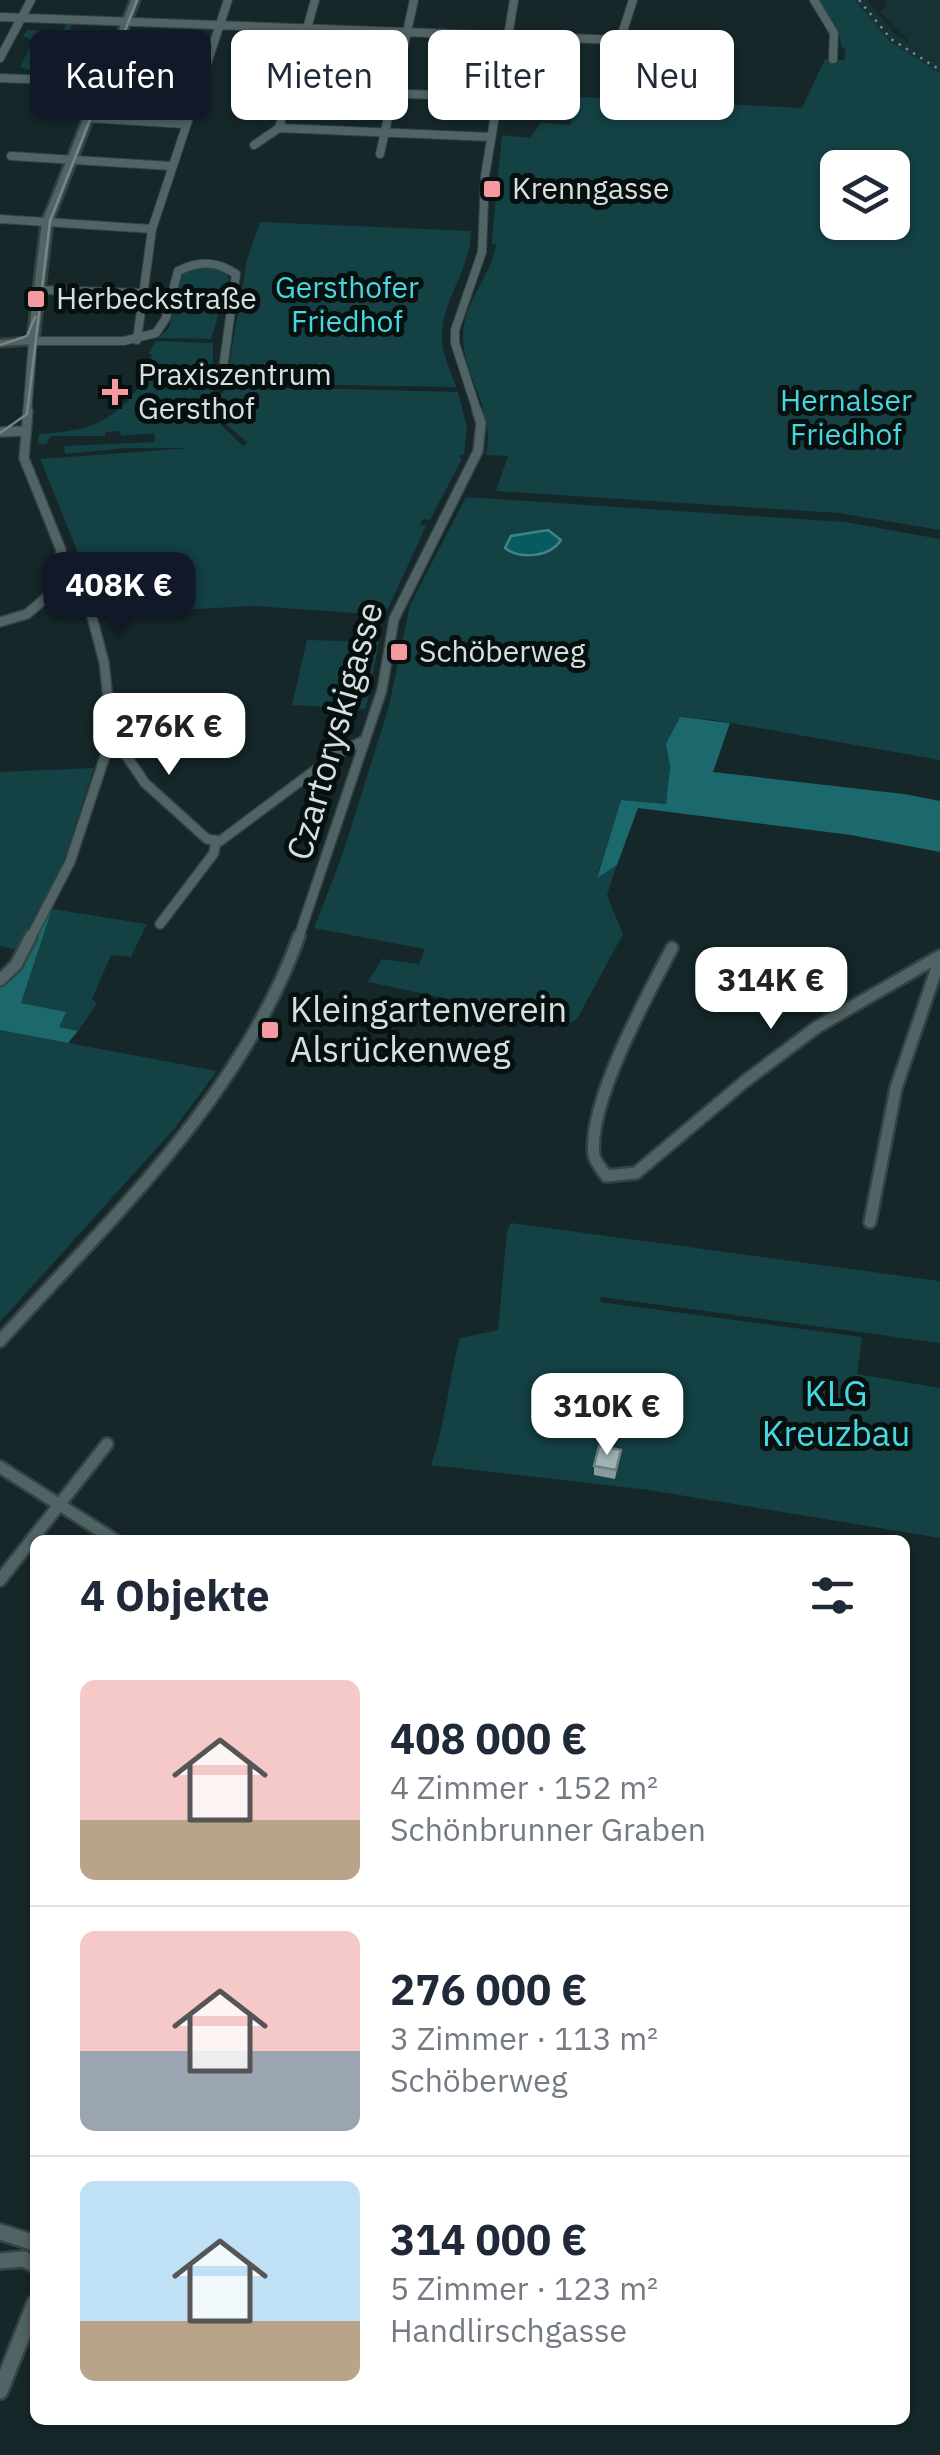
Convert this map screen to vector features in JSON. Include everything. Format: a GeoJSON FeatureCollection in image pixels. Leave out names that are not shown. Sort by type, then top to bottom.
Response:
{"type":"FeatureCollection","features":[{"type":"Feature","properties":{"kind":"street"},"geometry":{"type":"LineString","coordinates":[[0,58],[31,0]]}},
{"type":"Feature","properties":{"kind":"street"},"geometry":{"type":"LineString","coordinates":[[122,30],[135,0]]}},
{"type":"Feature","properties":{"kind":"street"},"geometry":{"type":"LineString","coordinates":[[211,48],[228,0]]}},
{"type":"Feature","properties":{"kind":"street"},"geometry":{"type":"LineString","coordinates":[[307,30],[315,0]]}},
{"type":"Feature","properties":{"kind":"street"},"geometry":{"type":"LineString","coordinates":[[407,30],[414,0]]}},
{"type":"Feature","properties":{"kind":"street","name":"Czartoryskigasse"},"geometry":{"type":"LineString","coordinates":[[508,30],[514,0]]}},
{"type":"Feature","properties":{"kind":"street"},"geometry":{"type":"LineString","coordinates":[[623,30],[633,0]]}},
{"type":"Feature","properties":{"kind":"street"},"geometry":{"type":"LineString","coordinates":[[814,0],[834,33],[834,59]]}},
{"type":"Feature","properties":{"kind":"street"},"geometry":{"type":"LineString","coordinates":[[0,16],[382,30]]}},
{"type":"Feature","properties":{"kind":"street"},"geometry":{"type":"LineString","coordinates":[[0,78],[30,79]]}},
{"type":"Feature","properties":{"kind":"street"},"geometry":{"type":"LineString","coordinates":[[0,622],[26,614],[56,589],[60,550],[25,465],[24,430],[47,222],[87,120]]}},
{"type":"Feature","properties":{"kind":"street"},"geometry":{"type":"LineString","coordinates":[[120,120],[185,124]]}},
{"type":"Feature","properties":{"kind":"street"},"geometry":{"type":"LineString","coordinates":[[138,340],[152,229],[186,120]]}},
{"type":"Feature","properties":{"kind":"street"},"geometry":{"type":"LineString","coordinates":[[254,145],[278,128],[281,120]]}},
{"type":"Feature","properties":{"kind":"street"},"geometry":{"type":"LineString","coordinates":[[380,154],[387,120]]}},
{"type":"Feature","properties":{"kind":"street","name":"Czartoryskigasse"},"geometry":{"type":"LineString","coordinates":[[0,1342],[180,1141],[244,1052],[289,964],[382,690],[393,626],[404,594],[478,450],[481,423],[455,343],[459,314],[482,252],[483,201],[494,120]]}},
{"type":"Feature","properties":{"kind":"street"},"geometry":{"type":"LineString","coordinates":[[278,128],[491,137]]}},
{"type":"Feature","properties":{"kind":"street"},"geometry":{"type":"LineString","coordinates":[[11,156],[172,166]]}},
{"type":"Feature","properties":{"kind":"street"},"geometry":{"type":"LineString","coordinates":[[0,219],[152,229]]}},
{"type":"Feature","properties":{"kind":"street"},"geometry":{"type":"LineString","coordinates":[[0,343],[138,340],[162,329],[176,274],[210,262],[226,266],[236,274],[220,383]]}},
{"type":"Feature","properties":{"kind":"street"},"geometry":{"type":"LineString","coordinates":[[40,290],[143,293]]}},
{"type":"Feature","properties":{"kind":"street"},"geometry":{"type":"LineString","coordinates":[[0,432],[24,430]]}},
{"type":"Feature","properties":{"kind":"street"},"geometry":{"type":"LineString","coordinates":[[0,980],[16,965],[70,862],[112,735],[104,662],[92,617],[84,601],[72,592],[56,589]]}},
{"type":"Feature","properties":{"kind":"street"},"geometry":{"type":"LineString","coordinates":[[112,735],[144,783],[207,839],[216,841],[228,838],[338,753],[365,740]]}},
{"type":"Feature","properties":{"kind":"street"},"geometry":{"type":"LineString","coordinates":[[160,924],[214,853],[216,841]]}},
{"type":"Feature","properties":{"kind":"street"},"geometry":{"type":"LineString","coordinates":[[672,948],[618,1057],[593,1140],[595,1164],[615,1175],[636,1173],[786,1046],[886,982],[940,958]]}},
{"type":"Feature","properties":{"kind":"street"},"geometry":{"type":"LineString","coordinates":[[870,1222],[878,1162],[900,1067],[940,958]]}},
{"type":"Feature","properties":{"kind":"street"},"geometry":{"type":"LineString","coordinates":[[33,1535],[106,1444]]}},
{"type":"Feature","properties":{"kind":"street"},"geometry":{"type":"LineString","coordinates":[[0,1467],[107,1535]]}},
{"type":"Feature","properties":{"kind":"street"},"geometry":{"type":"LineString","coordinates":[[0,1580],[30,1539]]}},
{"type":"Feature","properties":{"kind":"street"},"geometry":{"type":"LineString","coordinates":[[0,2232],[30,2241]]}},
{"type":"Feature","properties":{"kind":"street"},"geometry":{"type":"LineString","coordinates":[[0,2262],[14,2258],[30,2263]]}},
{"type":"Feature","properties":{"kind":"street"},"geometry":{"type":"LineString","coordinates":[[0,2391],[30,2316]]}},
{"type":"Feature","properties":{"kind":"shaded area"},"geometry":{"type":"Polygon","coordinates":[[[855,0],[867,0],[895,34],[912,45],[880,12],[887,5],[883,0],[940,0],[940,73],[890,42],[855,0]]]}},
{"type":"Feature","properties":{"kind":"shaded area"},"geometry":{"type":"Polygon","coordinates":[[[548,530],[561,540],[550,550],[526,555],[505,548],[511,536],[548,530]]]}},
{"type":"Feature","properties":{"kind":"shaded area"},"geometry":{"type":"Polygon","coordinates":[[[680,717],[730,723],[713,772],[940,801],[940,852],[851,835],[638,808],[617,865],[597,878],[621,800],[666,804],[670,767],[666,744],[680,717]]]}},
{"type":"Feature","properties":{"kind":"shaded area"},"geometry":{"type":"Polygon","coordinates":[[[52,909],[21,1003],[66,1012],[59,1027],[78,1031],[68,1043],[0,1030],[0,986],[13,978],[52,909]]]}},
{"type":"Feature","properties":{"kind":"green space","name":"Hernalser Friedhof"},"geometry":{"type":"Polygon","coordinates":[[[819,0],[855,0],[890,42],[940,73],[940,530],[839,513],[496,491],[508,456],[486,455],[487,424],[463,339],[467,313],[496,245],[492,238],[502,135],[530,138],[541,123],[571,125],[571,120],[580,120],[580,97],[600,98],[600,120],[734,120],[734,105],[802,108],[825,59],[844,60],[846,49],[842,48],[838,29],[819,0]]]}},
{"type":"Feature","properties":{"kind":"green space"},"geometry":{"type":"Polygon","coordinates":[[[30,47],[30,70],[20,67],[30,47]]]}},
{"type":"Feature","properties":{"kind":"green space","name":"Gersthofer Friedhof"},"geometry":{"type":"Polygon","coordinates":[[[260,222],[471,231],[466,259],[443,326],[444,352],[456,387],[226,383],[247,260],[260,222]]]}},
{"type":"Feature","properties":{"kind":"green space"},"geometry":{"type":"Polygon","coordinates":[[[215,266],[226,272],[229,280],[211,339],[158,338],[169,328],[183,271],[215,266]]]}},
{"type":"Feature","properties":{"kind":"green space"},"geometry":{"type":"Polygon","coordinates":[[[156,341],[213,343],[212,416],[243,446],[248,443],[219,418],[221,394],[229,386],[458,392],[467,428],[464,454],[459,456],[462,459],[430,520],[423,519],[420,524],[426,526],[385,615],[253,606],[103,614],[40,459],[191,448],[125,448],[65,454],[64,446],[155,442],[154,433],[51,436],[46,444],[38,444],[39,434],[87,427],[108,417],[138,388],[146,373],[156,368],[150,359],[152,354],[148,354],[156,341]]]}},
{"type":"Feature","properties":{"kind":"green space"},"geometry":{"type":"Polygon","coordinates":[[[466,497],[845,522],[940,539],[940,760],[708,719],[674,732],[666,744],[670,767],[666,804],[621,800],[597,876],[617,865],[607,895],[623,934],[577,1019],[568,1024],[368,982],[382,959],[419,964],[425,949],[314,928],[342,856],[389,706],[410,605],[466,497]]]}},
{"type":"Feature","properties":{"kind":"green space"},"geometry":{"type":"Polygon","coordinates":[[[307,640],[379,642],[366,709],[292,705],[307,640]]]}},
{"type":"Feature","properties":{"kind":"green space"},"geometry":{"type":"Polygon","coordinates":[[[94,768],[57,882],[18,950],[0,946],[0,772],[94,768]]]}},
{"type":"Feature","properties":{"kind":"green space"},"geometry":{"type":"Polygon","coordinates":[[[52,909],[147,924],[131,957],[111,955],[92,999],[97,1004],[78,1031],[59,1027],[65,1012],[21,1003],[52,909]]]}},
{"type":"Feature","properties":{"kind":"green space"},"geometry":{"type":"Polygon","coordinates":[[[0,1030],[217,1071],[174,1129],[0,1322],[0,1030]]]}},
{"type":"Feature","properties":{"kind":"green space","name":"KLG Kreuzbau"},"geometry":{"type":"Polygon","coordinates":[[[511,1223],[940,1281],[940,1343],[601,1297],[600,1302],[862,1337],[857,1374],[940,1388],[940,1538],[649,1490],[431,1465],[460,1338],[498,1330],[507,1231],[511,1223]]]}},
{"type":"Feature","properties":{"kind":"building"},"geometry":{"type":"Polygon","coordinates":[[[599,1446],[621,1450],[616,1470],[594,1466],[599,1446]]]}},
{"type":"Feature","properties":{"kind":"tram line"},"geometry":{"type":"LineString","coordinates":[[0,433],[27,414],[50,221],[137,0]]}},
{"type":"Feature","properties":{"kind":"tram line"},"geometry":{"type":"LineString","coordinates":[[0,345],[27,336],[35,317]]}},
{"type":"Feature","properties":{"kind":"railway"},"geometry":{"type":"LineString","coordinates":[[859,0],[891,39],[940,70]]}},
{"type":"Feature","properties":{"kind":"place","name":"Krenngasse"},"geometry":{"type":"Point","coordinates":[492,189]}},
{"type":"Feature","properties":{"kind":"place","name":"Herbeckstraße"},"geometry":{"type":"Point","coordinates":[36,299]}},
{"type":"Feature","properties":{"kind":"place","name":"Praxiszentrum Gersthof"},"geometry":{"type":"Point","coordinates":[115,392]}},
{"type":"Feature","properties":{"kind":"place","name":"Schöberweg"},"geometry":{"type":"Point","coordinates":[399,652]}},
{"type":"Feature","properties":{"kind":"place","name":"Kleingartenverein Alsrückenweg"},"geometry":{"type":"Point","coordinates":[270,1030]}}]}
